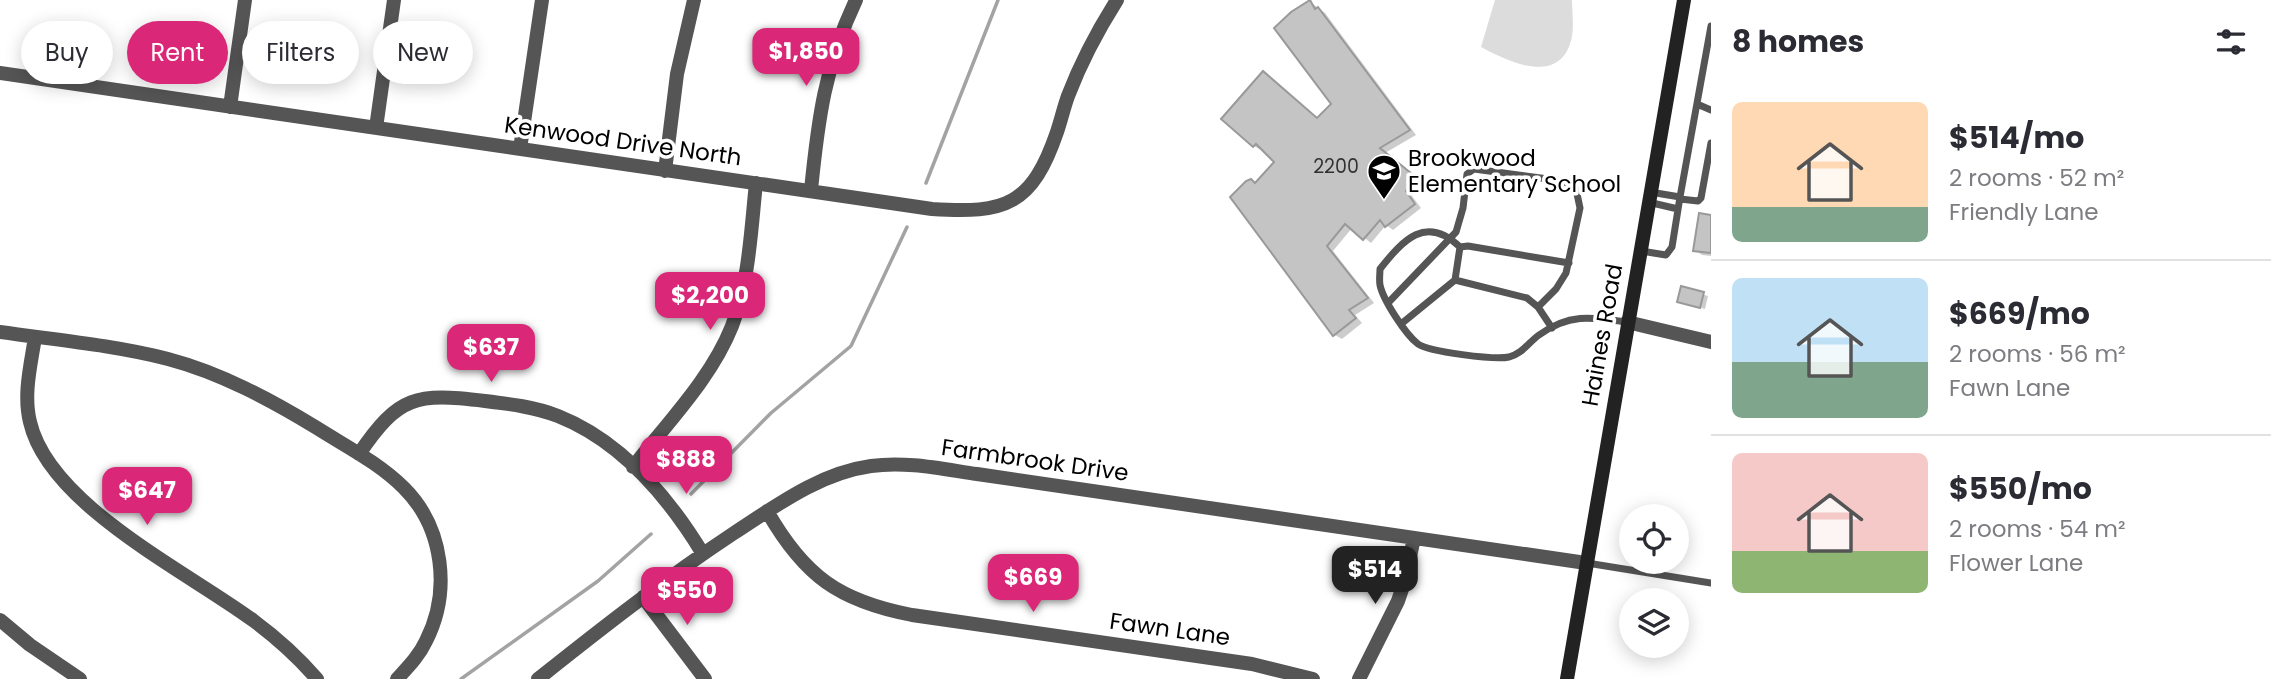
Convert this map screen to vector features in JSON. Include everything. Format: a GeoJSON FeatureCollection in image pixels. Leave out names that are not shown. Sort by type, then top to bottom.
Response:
{"type":"FeatureCollection","features":[{"type":"Feature","properties":{"kind":"street"},"geometry":{"type":"LineString","coordinates":[[230,107],[245,0]]}},
{"type":"Feature","properties":{"kind":"street"},"geometry":{"type":"LineString","coordinates":[[376,128],[394,0]]}},
{"type":"Feature","properties":{"kind":"street"},"geometry":{"type":"LineString","coordinates":[[520,149],[542,0]]}},
{"type":"Feature","properties":{"kind":"street"},"geometry":{"type":"LineString","coordinates":[[665,171],[677,74],[694,0]]}},
{"type":"Feature","properties":{"kind":"street"},"geometry":{"type":"LineString","coordinates":[[811,190],[823,91],[836,48],[856,0]]}},
{"type":"Feature","properties":{"kind":"street","name":"Kenwood Drive North"},"geometry":{"type":"LineString","coordinates":[[0,73],[932,209],[983,210],[1015,199],[1025,192],[1040,173],[1081,65],[1117,0]]}},
{"type":"Feature","properties":{"kind":"street","name":"Haines Road"},"geometry":{"type":"LineString","coordinates":[[1567,679],[1684,0]]}},
{"type":"Feature","properties":{"kind":"street"},"geometry":{"type":"LineString","coordinates":[[633,467],[713,363],[733,324],[743,285],[756,183]]}},
{"type":"Feature","properties":{"kind":"street"},"geometry":{"type":"LineString","coordinates":[[1627,322],[1711,342]]}},
{"type":"Feature","properties":{"kind":"street"},"geometry":{"type":"LineString","coordinates":[[0,332],[135,352],[194,367],[254,393],[359,454],[391,476],[420,508],[435,539],[440,564],[440,600],[435,620],[416,658],[397,679]]}},
{"type":"Feature","properties":{"kind":"street"},"geometry":{"type":"LineString","coordinates":[[35,337],[27,401],[34,437],[49,466],[117,527],[252,620],[287,648],[317,679]]}},
{"type":"Feature","properties":{"kind":"street"},"geometry":{"type":"LineString","coordinates":[[359,454],[377,428],[400,407],[429,398],[451,397],[509,404],[556,415],[595,435],[633,467],[672,508],[703,554]]}},
{"type":"Feature","properties":{"kind":"street","name":"Farmbrook Drive"},"geometry":{"type":"LineString","coordinates":[[538,679],[643,597],[767,511],[821,481],[846,471],[892,464],[977,474],[1586,563]]}},
{"type":"Feature","properties":{"kind":"street","name":"Fawn Lane"},"geometry":{"type":"LineString","coordinates":[[767,511],[800,560],[832,588],[865,603],[912,615],[1252,664],[1313,679]]}},
{"type":"Feature","properties":{"kind":"street"},"geometry":{"type":"LineString","coordinates":[[1359,679],[1398,601],[1414,538]]}},
{"type":"Feature","properties":{"kind":"street"},"geometry":{"type":"LineString","coordinates":[[643,597],[705,679]]}},
{"type":"Feature","properties":{"kind":"street"},"geometry":{"type":"LineString","coordinates":[[0,620],[80,679]]}},
{"type":"Feature","properties":{"kind":"lane"},"geometry":{"type":"LineString","coordinates":[[1640,250],[1666,255],[1672,247],[1711,26]]}},
{"type":"Feature","properties":{"kind":"lane"},"geometry":{"type":"LineString","coordinates":[[1697,104],[1711,110]]}},
{"type":"Feature","properties":{"kind":"lane"},"geometry":{"type":"LineString","coordinates":[[1649,197],[1698,201],[1701,198],[1711,143]]}},
{"type":"Feature","properties":{"kind":"lane"},"geometry":{"type":"LineString","coordinates":[[1388,303],[1456,232],[1463,208],[1467,174],[1474,169],[1563,181],[1576,189],[1580,208],[1566,273],[1556,289],[1538,307]]}},
{"type":"Feature","properties":{"kind":"lane"},"geometry":{"type":"LineString","coordinates":[[1649,197],[1678,209]]}},
{"type":"Feature","properties":{"kind":"lane"},"geometry":{"type":"LineString","coordinates":[[1569,263],[1468,246],[1460,247],[1450,238],[1429,230],[1409,237],[1380,269],[1380,285],[1401,324],[1419,345],[1494,358],[1511,357],[1567,319],[1597,317],[1627,322]]}},
{"type":"Feature","properties":{"kind":"lane"},"geometry":{"type":"LineString","coordinates":[[1401,324],[1455,280],[1460,247]]}},
{"type":"Feature","properties":{"kind":"lane"},"geometry":{"type":"LineString","coordinates":[[1455,280],[1527,298],[1538,307],[1552,328]]}},
{"type":"Feature","properties":{"kind":"lane"},"geometry":{"type":"LineString","coordinates":[[1586,563],[1711,583]]}},
{"type":"Feature","properties":{"kind":"shaded area"},"geometry":{"type":"Polygon","coordinates":[[[1495,0],[1572,0],[1572,33],[1570,44],[1563,56],[1554,64],[1530,66],[1481,47],[1495,0]]]}},
{"type":"Feature","properties":{"kind":"building","name":"Brookwood Elementary School"},"geometry":{"type":"Polygon","coordinates":[[[1310,0],[1410,130],[1380,148],[1417,178],[1406,191],[1415,204],[1385,227],[1380,220],[1363,240],[1345,224],[1327,246],[1368,298],[1349,310],[1356,318],[1333,336],[1230,197],[1246,181],[1251,179],[1255,183],[1274,162],[1256,144],[1253,147],[1221,119],[1263,71],[1317,118],[1331,104],[1274,28],[1291,12],[1310,0]]]}},
{"type":"Feature","properties":{"kind":"building"},"geometry":{"type":"Polygon","coordinates":[[[1699,213],[1711,215],[1711,253],[1693,251],[1699,213]]]}},
{"type":"Feature","properties":{"kind":"building"},"geometry":{"type":"Polygon","coordinates":[[[1681,286],[1704,292],[1700,308],[1677,302],[1681,286]]]}},
{"type":"Feature","properties":{"kind":"waterway"},"geometry":{"type":"LineString","coordinates":[[926,183],[998,0]]}},
{"type":"Feature","properties":{"kind":"waterway"},"geometry":{"type":"LineString","coordinates":[[691,494],[771,413],[851,346],[907,227]]}},
{"type":"Feature","properties":{"kind":"waterway"},"geometry":{"type":"LineString","coordinates":[[461,679],[598,581],[651,534]]}},
{"type":"Feature","properties":{"kind":"place","name":"Brookwood Elementary School"},"geometry":{"type":"Point","coordinates":[1384,201]}}]}
